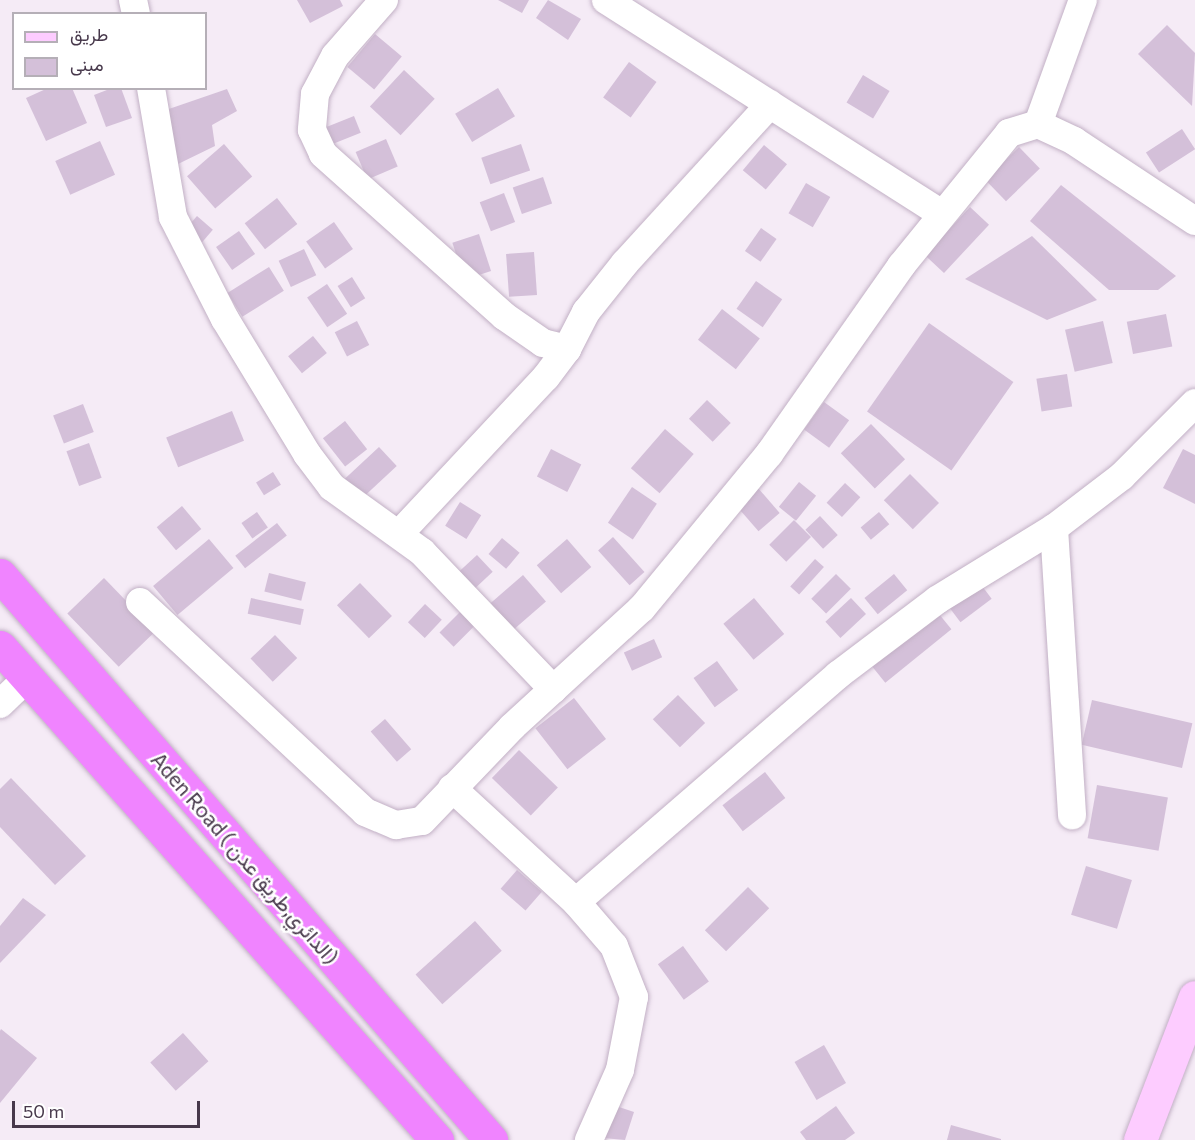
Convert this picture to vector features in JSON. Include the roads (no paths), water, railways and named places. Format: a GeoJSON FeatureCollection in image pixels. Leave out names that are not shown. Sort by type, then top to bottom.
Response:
{"type":"FeatureCollection","features":[{"type":"Feature","properties":{"kind":"highway","name":"Aden Road ( الدائري,طريق عدن)"},"geometry":{"type":"LineString","coordinates":[[0,575],[491,1140]]}},
{"type":"Feature","properties":{"kind":"highway","name":"Aden Road ( الدائري,طريق عدن)"},"geometry":{"type":"LineString","coordinates":[[0,647],[437,1140]]}},
{"type":"Feature","properties":{"kind":"highway"},"geometry":{"type":"LineString","coordinates":[[360,1051],[388,1022]]}},
{"type":"Feature","properties":{"kind":"main road"},"geometry":{"type":"LineString","coordinates":[[1140,1140],[1195,997]]}},
{"type":"Feature","properties":{"kind":"street"},"geometry":{"type":"LineString","coordinates":[[384,0],[334,56],[315,94],[312,130],[323,154],[504,316],[543,344],[567,349]]}},
{"type":"Feature","properties":{"kind":"street"},"geometry":{"type":"LineString","coordinates":[[606,0],[942,214]]}},
{"type":"Feature","properties":{"kind":"street"},"geometry":{"type":"LineString","coordinates":[[1038,124],[1083,0]]}},
{"type":"Feature","properties":{"kind":"street"},"geometry":{"type":"LineString","coordinates":[[151,90],[173,217],[225,319],[307,454],[332,487],[422,552],[553,689]]}},
{"type":"Feature","properties":{"kind":"street"},"geometry":{"type":"LineString","coordinates":[[399,534],[567,349],[586,312],[625,263],[770,104]]}},
{"type":"Feature","properties":{"kind":"street"},"geometry":{"type":"LineString","coordinates":[[140,602],[364,812],[396,825],[422,821],[452,788],[553,689],[642,608],[762,463],[901,266],[1008,133],[1038,124],[1074,141],[1195,220]]}},
{"type":"Feature","properties":{"kind":"street"},"geometry":{"type":"LineString","coordinates":[[576,902],[838,675],[937,600],[1054,528],[1122,476],[1195,403]]}},
{"type":"Feature","properties":{"kind":"street"},"geometry":{"type":"LineString","coordinates":[[1054,528],[1072,815]]}},
{"type":"Feature","properties":{"kind":"street"},"geometry":{"type":"LineString","coordinates":[[0,704],[27,678]]}},
{"type":"Feature","properties":{"kind":"street"},"geometry":{"type":"LineString","coordinates":[[452,788],[576,902],[614,946],[634,997],[620,1070],[589,1140]]}}]}
